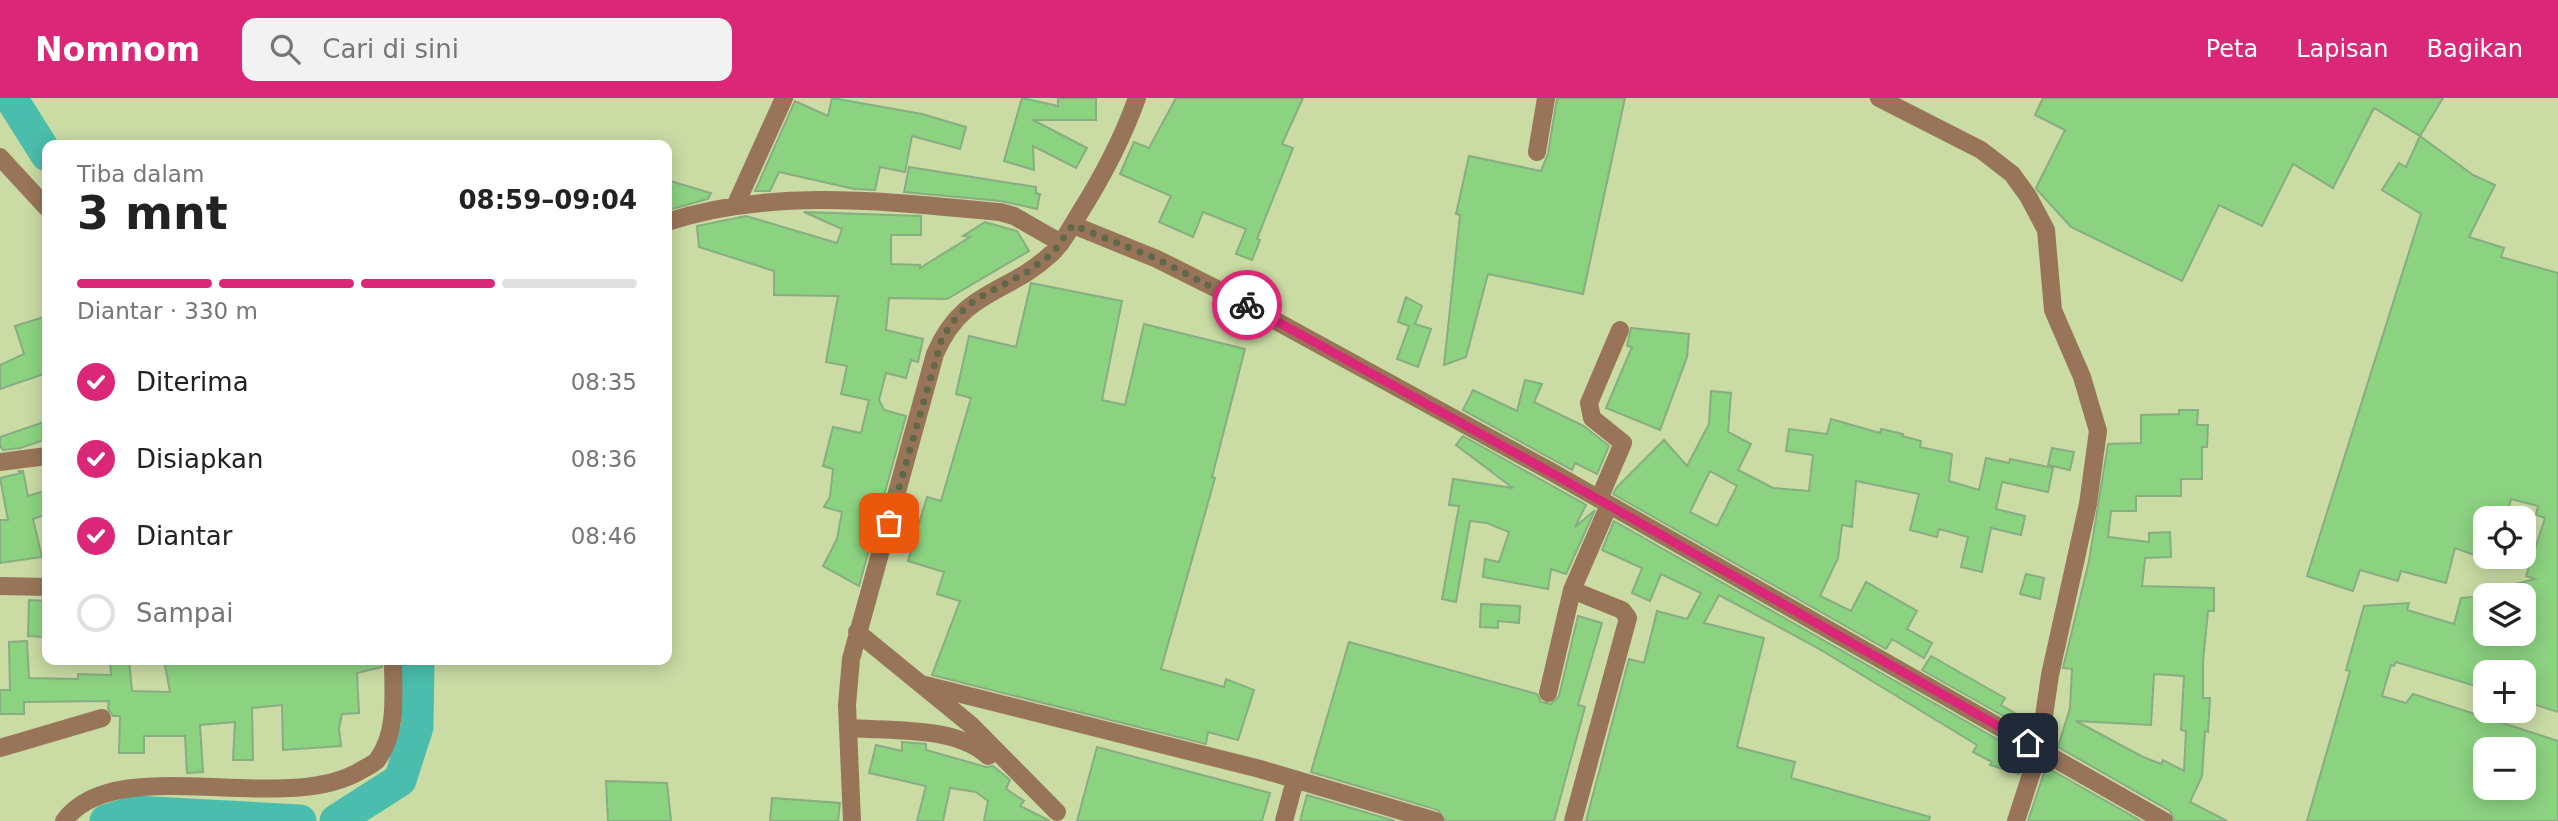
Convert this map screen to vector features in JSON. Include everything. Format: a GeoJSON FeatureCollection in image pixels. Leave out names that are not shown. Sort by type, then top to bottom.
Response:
{"type":"FeatureCollection","features":[{"type":"Feature","properties":{"kind":"street"},"geometry":{"type":"LineString","coordinates":[[736,204],[784,98]]}},
{"type":"Feature","properties":{"kind":"street"},"geometry":{"type":"LineString","coordinates":[[852,821],[847,685],[858,632],[942,338],[966,307],[1027,272],[1060,243],[1116,152],[1137,98]]}},
{"type":"Feature","properties":{"kind":"street"},"geometry":{"type":"LineString","coordinates":[[1537,152],[1546,98]]}},
{"type":"Feature","properties":{"kind":"street"},"geometry":{"type":"LineString","coordinates":[[1880,98],[1981,150],[2012,174],[2028,196],[2046,230],[2053,310],[2082,377],[2098,431],[2088,504],[2050,675],[2028,743],[2016,821]]}},
{"type":"Feature","properties":{"kind":"street"},"geometry":{"type":"LineString","coordinates":[[0,157],[42,203]]}},
{"type":"Feature","properties":{"kind":"street"},"geometry":{"type":"LineString","coordinates":[[672,221],[736,204],[887,202],[1000,212],[1014,216],[1060,243]]}},
{"type":"Feature","properties":{"kind":"street"},"geometry":{"type":"LineString","coordinates":[[1073,225],[1157,259],[1221,291],[1604,502],[2164,821]]}},
{"type":"Feature","properties":{"kind":"street"},"geometry":{"type":"LineString","coordinates":[[1548,694],[1572,590],[1623,443],[1591,418],[1589,403],[1620,330]]}},
{"type":"Feature","properties":{"kind":"street"},"geometry":{"type":"LineString","coordinates":[[0,461],[42,457]]}},
{"type":"Feature","properties":{"kind":"street"},"geometry":{"type":"LineString","coordinates":[[0,586],[42,587]]}},
{"type":"Feature","properties":{"kind":"street"},"geometry":{"type":"LineString","coordinates":[[1572,590],[1622,610],[1628,618],[1573,821]]}},
{"type":"Feature","properties":{"kind":"street"},"geometry":{"type":"LineString","coordinates":[[858,632],[971,725],[1057,812]]}},
{"type":"Feature","properties":{"kind":"street"},"geometry":{"type":"LineString","coordinates":[[64,821],[92,798],[129,787],[309,789],[344,780],[377,760],[392,724],[393,665]]}},
{"type":"Feature","properties":{"kind":"street"},"geometry":{"type":"LineString","coordinates":[[925,685],[1295,780],[1435,821]]}},
{"type":"Feature","properties":{"kind":"street"},"geometry":{"type":"LineString","coordinates":[[0,748],[102,718]]}},
{"type":"Feature","properties":{"kind":"street"},"geometry":{"type":"LineString","coordinates":[[848,729],[952,737],[976,745],[988,757]]}},
{"type":"Feature","properties":{"kind":"street"},"geometry":{"type":"LineString","coordinates":[[1284,821],[1295,780]]}},
{"type":"Feature","properties":{"kind":"building"},"geometry":{"type":"Polygon","coordinates":[[[832,98],[922,114],[966,127],[960,149],[912,136],[905,172],[880,167],[875,190],[854,189],[779,172],[770,191],[755,191],[795,101],[828,116],[832,98]]]}},
{"type":"Feature","properties":{"kind":"building"},"geometry":{"type":"Polygon","coordinates":[[[1022,98],[1058,106],[1058,98],[1096,98],[1096,120],[1033,120],[1087,148],[1076,168],[1033,146],[1034,170],[1004,161],[1022,98]]]}},
{"type":"Feature","properties":{"kind":"building"},"geometry":{"type":"Polygon","coordinates":[[[1176,98],[1303,98],[1282,144],[1293,148],[1257,239],[1260,240],[1252,260],[1236,254],[1246,229],[1203,212],[1193,237],[1159,222],[1171,196],[1120,174],[1134,142],[1149,148],[1176,98]]]}},
{"type":"Feature","properties":{"kind":"building"},"geometry":{"type":"Polygon","coordinates":[[[1557,98],[1625,98],[1583,294],[1488,274],[1466,357],[1444,365],[1460,215],[1456,214],[1469,156],[1541,171],[1548,154],[1557,98]]]}},
{"type":"Feature","properties":{"kind":"building"},"geometry":{"type":"Polygon","coordinates":[[[2043,98],[2443,98],[2420,136],[2374,108],[2333,188],[2293,164],[2262,226],[2219,205],[2182,281],[2071,227],[2038,191],[2036,188],[2065,130],[2035,115],[2043,98]]]}},
{"type":"Feature","properties":{"kind":"building"},"geometry":{"type":"Polygon","coordinates":[[[2420,136],[2473,175],[2495,185],[2469,237],[2504,248],[2501,257],[2558,273],[2558,712],[2536,705],[2536,660],[2473,660],[2473,685],[2396,662],[2394,666],[2391,665],[2382,696],[2406,703],[2413,694],[2473,713],[2473,723],[2502,723],[2558,741],[2558,821],[2307,821],[2350,671],[2346,670],[2364,606],[2409,603],[2407,610],[2454,624],[2461,598],[2473,597],[2473,646],[2536,646],[2536,583],[2519,583],[2535,579],[2526,576],[2528,569],[2536,569],[2536,545],[2545,518],[2536,515],[2538,506],[2511,499],[2509,506],[2473,506],[2473,555],[2455,548],[2446,583],[2401,571],[2398,581],[2360,570],[2353,591],[2307,576],[2421,214],[2382,190],[2399,163],[2406,167],[2420,136]]]}},
{"type":"Feature","properties":{"kind":"building"},"geometry":{"type":"Polygon","coordinates":[[[909,167],[1036,187],[1036,193],[1040,194],[1037,209],[1001,201],[904,192],[909,167]]]}},
{"type":"Feature","properties":{"kind":"building"},"geometry":{"type":"Polygon","coordinates":[[[672,181],[711,193],[708,199],[672,209],[672,181]]]}},
{"type":"Feature","properties":{"kind":"building"},"geometry":{"type":"Polygon","coordinates":[[[804,212],[921,216],[921,235],[891,235],[891,264],[920,265],[920,268],[970,237],[963,236],[985,222],[1017,231],[1029,251],[947,299],[889,298],[886,330],[923,339],[918,362],[911,360],[906,378],[886,373],[879,400],[884,410],[906,416],[859,586],[823,566],[837,539],[842,512],[824,507],[830,497],[833,469],[823,466],[833,427],[861,433],[869,400],[841,394],[847,366],[826,362],[838,296],[774,295],[774,271],[699,247],[697,226],[746,216],[837,243],[842,229],[804,212]]]}},
{"type":"Feature","properties":{"kind":"building"},"geometry":{"type":"Polygon","coordinates":[[[1031,283],[1122,301],[1102,400],[1125,405],[1144,324],[1245,349],[1212,477],[1215,478],[1161,669],[1224,687],[1226,679],[1254,690],[1238,740],[1208,732],[1206,744],[932,675],[960,601],[937,594],[944,572],[908,561],[927,497],[941,501],[971,398],[956,394],[969,336],[1016,347],[1031,283]]]}},
{"type":"Feature","properties":{"kind":"building"},"geometry":{"type":"Polygon","coordinates":[[[1406,297],[1422,306],[1415,324],[1431,329],[1418,367],[1397,359],[1409,326],[1398,322],[1406,297]]]}},
{"type":"Feature","properties":{"kind":"building"},"geometry":{"type":"Polygon","coordinates":[[[42,318],[42,375],[0,389],[0,365],[24,354],[15,326],[42,318]]]}},
{"type":"Feature","properties":{"kind":"building"},"geometry":{"type":"Polygon","coordinates":[[[1631,328],[1689,334],[1687,357],[1660,430],[1606,408],[1632,347],[1627,346],[1631,328]]]}},
{"type":"Feature","properties":{"kind":"building"},"geometry":{"type":"Polygon","coordinates":[[[1525,380],[1542,384],[1534,402],[1584,426],[1609,446],[1597,474],[1575,463],[1572,470],[1463,410],[1473,390],[1517,411],[1525,380]]]}},
{"type":"Feature","properties":{"kind":"building"},"geometry":{"type":"Polygon","coordinates":[[[1711,391],[1731,393],[1728,432],[1751,444],[1738,470],[1773,488],[1809,491],[1813,455],[1786,451],[1789,429],[1827,434],[1831,419],[1880,433],[1881,429],[1903,434],[1902,436],[1921,441],[1920,447],[1952,454],[1949,481],[1979,490],[1986,458],[2009,463],[2010,459],[2053,468],[2048,492],[2002,482],[1996,509],[2025,516],[2021,535],[1991,528],[1982,572],[1961,567],[1968,537],[1939,529],[1937,537],[1910,530],[1919,494],[1856,481],[1852,527],[1842,525],[1838,558],[1820,596],[1851,611],[1866,582],[1917,611],[1907,629],[1932,643],[1924,658],[1892,639],[1886,649],[1613,494],[1664,440],[1687,466],[1709,424],[1711,391]],[[1710,471],[1690,512],[1717,526],[1737,486],[1710,471]]]}},
{"type":"Feature","properties":{"kind":"building"},"geometry":{"type":"Polygon","coordinates":[[[2179,410],[2198,410],[2197,425],[2208,425],[2207,447],[2202,447],[2202,479],[2181,479],[2181,496],[2136,496],[2136,511],[2111,511],[2108,537],[2149,542],[2149,533],[2170,532],[2171,557],[2145,558],[2142,586],[2214,588],[2214,611],[2208,611],[2203,661],[2203,698],[2210,698],[2208,732],[2205,731],[2202,776],[2190,802],[2227,821],[2175,821],[2170,811],[2058,747],[2070,708],[2072,669],[2063,668],[2089,561],[2108,444],[2141,443],[2141,415],[2179,414],[2179,410]],[[2154,674],[2151,725],[2076,721],[2143,757],[2161,764],[2163,760],[2184,771],[2186,731],[2181,730],[2184,676],[2154,674]]]}},
{"type":"Feature","properties":{"kind":"building"},"geometry":{"type":"Polygon","coordinates":[[[42,423],[42,441],[3,450],[0,437],[42,423]]]}},
{"type":"Feature","properties":{"kind":"building"},"geometry":{"type":"Polygon","coordinates":[[[1463,436],[1586,505],[1575,527],[1595,510],[1566,574],[1551,569],[1548,589],[1483,577],[1485,559],[1499,562],[1509,532],[1487,523],[1470,521],[1456,602],[1442,599],[1459,506],[1449,505],[1453,479],[1513,488],[1456,445],[1463,436]]]}},
{"type":"Feature","properties":{"kind":"building"},"geometry":{"type":"Polygon","coordinates":[[[2052,448],[2074,452],[2070,470],[2048,465],[2052,448]]]}},
{"type":"Feature","properties":{"kind":"building"},"geometry":{"type":"Polygon","coordinates":[[[19,471],[23,471],[28,496],[42,492],[42,516],[33,519],[42,557],[0,563],[0,520],[8,520],[0,478],[21,473],[19,471]]]}},
{"type":"Feature","properties":{"kind":"building"},"geometry":{"type":"Polygon","coordinates":[[[1614,521],[2025,755],[2019,774],[1990,765],[1992,762],[1973,752],[1977,745],[1816,647],[1719,595],[1704,623],[1764,638],[1737,747],[1795,762],[1791,778],[1930,817],[1929,821],[1586,821],[1629,659],[1644,663],[1657,611],[1687,619],[1701,593],[1661,574],[1650,601],[1632,593],[1642,568],[1602,550],[1614,521]]]}},
{"type":"Feature","properties":{"kind":"building"},"geometry":{"type":"Polygon","coordinates":[[[2026,574],[2044,578],[2040,599],[2020,594],[2026,574]]]}},
{"type":"Feature","properties":{"kind":"building"},"geometry":{"type":"Polygon","coordinates":[[[29,600],[42,601],[42,637],[28,636],[29,600]]]}},
{"type":"Feature","properties":{"kind":"building"},"geometry":{"type":"Polygon","coordinates":[[[1481,604],[1520,606],[1519,623],[1498,621],[1498,628],[1480,627],[1481,604]]]}},
{"type":"Feature","properties":{"kind":"building"},"geometry":{"type":"Polygon","coordinates":[[[1578,616],[1602,623],[1578,705],[1585,707],[1554,821],[1446,821],[1438,810],[1311,772],[1349,642],[1537,694],[1541,702],[1551,704],[1559,696],[1578,616]]]}},
{"type":"Feature","properties":{"kind":"building"},"geometry":{"type":"Polygon","coordinates":[[[27,641],[29,678],[78,679],[78,674],[111,675],[110,665],[129,665],[132,691],[170,692],[165,665],[382,667],[357,673],[359,713],[342,714],[339,729],[341,746],[283,750],[282,705],[252,708],[253,760],[233,760],[235,722],[200,725],[203,772],[187,773],[185,736],[144,736],[144,753],[119,753],[120,716],[113,716],[108,709],[109,701],[24,702],[24,714],[0,714],[0,690],[10,690],[9,642],[27,641]]]}},
{"type":"Feature","properties":{"kind":"building"},"geometry":{"type":"Polygon","coordinates":[[[1931,656],[2005,698],[2001,705],[2025,719],[2021,726],[1922,670],[1931,656]]]}},
{"type":"Feature","properties":{"kind":"building"},"geometry":{"type":"Polygon","coordinates":[[[902,742],[926,744],[926,750],[986,767],[993,766],[1010,780],[1006,789],[1024,801],[1020,806],[1050,821],[984,821],[988,801],[976,792],[950,788],[943,821],[917,821],[926,786],[869,773],[876,745],[902,751],[902,742]]]}},
{"type":"Feature","properties":{"kind":"building"},"geometry":{"type":"Polygon","coordinates":[[[1097,747],[1270,793],[1262,821],[1077,821],[1097,747]]]}},
{"type":"Feature","properties":{"kind":"building"},"geometry":{"type":"Polygon","coordinates":[[[2046,767],[2141,821],[2028,821],[2046,767]]]}},
{"type":"Feature","properties":{"kind":"building"},"geometry":{"type":"Polygon","coordinates":[[[606,781],[667,783],[671,821],[608,821],[606,781]]]}},
{"type":"Feature","properties":{"kind":"building"},"geometry":{"type":"Polygon","coordinates":[[[1307,795],[1395,821],[1300,821],[1307,795]]]}},
{"type":"Feature","properties":{"kind":"building"},"geometry":{"type":"Polygon","coordinates":[[[772,798],[840,803],[838,821],[770,821],[772,798]]]}},
{"type":"Feature","properties":{"kind":"waterway"},"geometry":{"type":"LineString","coordinates":[[11,98],[42,147]]}},
{"type":"Feature","properties":{"kind":"waterway"},"geometry":{"type":"LineString","coordinates":[[336,821],[400,780],[417,727],[418,665]]}},
{"type":"Feature","properties":{"kind":"waterway"},"geometry":{"type":"LineString","coordinates":[[106,821],[134,812],[300,821]]}},
{"type":"Feature","properties":{"kind":"way so far"},"geometry":{"type":"LineString","coordinates":[[889,523],[935,354],[942,338],[958,315],[975,300],[1027,272],[1053,253],[1073,225],[1157,259],[1247,305]]}},
{"type":"Feature","properties":{"kind":"route"},"geometry":{"type":"LineString","coordinates":[[1247,305],[1599,499],[1867,654],[2028,743]]}}]}
